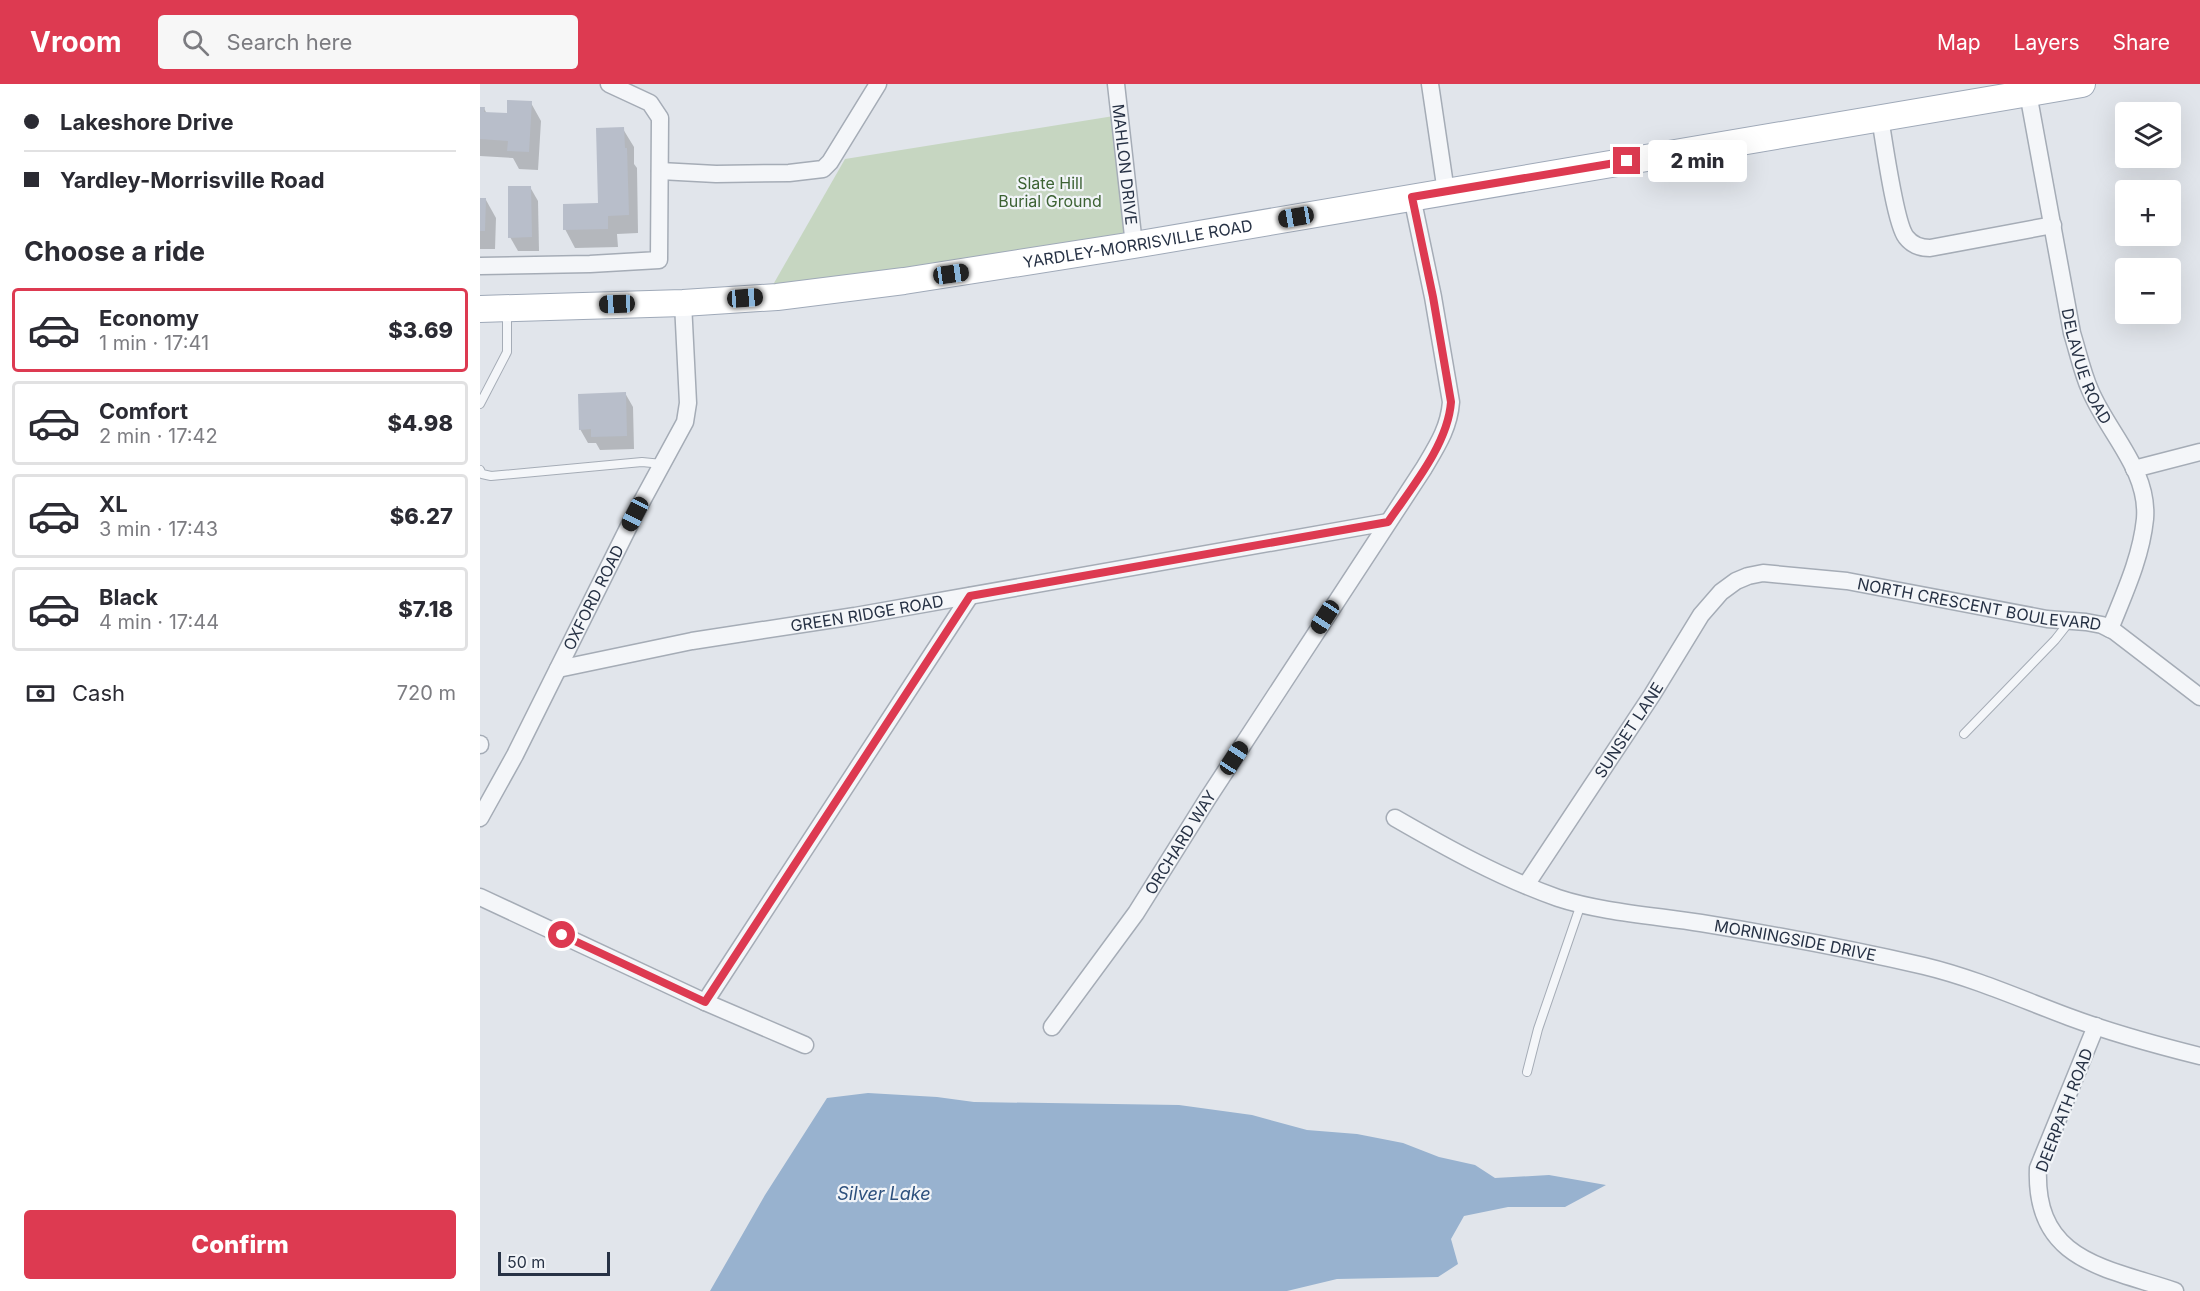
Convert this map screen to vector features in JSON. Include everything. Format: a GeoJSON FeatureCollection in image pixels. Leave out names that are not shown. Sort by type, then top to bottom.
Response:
{"type":"FeatureCollection","features":[{"type":"Feature","properties":{"kind":"main road","name":"YARDLEY-MORRISVILLE ROAD"},"geometry":{"type":"LineString","coordinates":[[480,309],[682,303],[777,297],[904,281],[1134,245],[2082,84]]}},
{"type":"Feature","properties":{"kind":"street"},"geometry":{"type":"LineString","coordinates":[[480,266],[659,260],[660,118],[650,103],[609,84]]}},
{"type":"Feature","properties":{"kind":"street"},"geometry":{"type":"LineString","coordinates":[[660,171],[758,174],[823,169],[830,162],[878,84]]}},
{"type":"Feature","properties":{"kind":"street","name":"MAHLON DRIVE"},"geometry":{"type":"LineString","coordinates":[[1116,84],[1134,245]]}},
{"type":"Feature","properties":{"kind":"street"},"geometry":{"type":"LineString","coordinates":[[1430,84],[1446,192]]}},
{"type":"Feature","properties":{"kind":"street","name":"DELAVUE ROAD"},"geometry":{"type":"LineString","coordinates":[[2028,93],[2073,333],[2081,364],[2102,415],[2138,476],[2144,498],[2145,518],[2136,561],[2110,629]]}},
{"type":"Feature","properties":{"kind":"street"},"geometry":{"type":"LineString","coordinates":[[1880,118],[1900,228],[1912,243],[1921,248],[1930,248],[2053,225]]}},
{"type":"Feature","properties":{"kind":"street","name":"ORCHARD WAY"},"geometry":{"type":"LineString","coordinates":[[1052,1027],[1136,913],[1445,431],[1451,402],[1433,297],[1412,197]]}},
{"type":"Feature","properties":{"kind":"street","name":"OXFORD ROAD"},"geometry":{"type":"LineString","coordinates":[[480,818],[685,422],[688,403],[682,303]]}},
{"type":"Feature","properties":{"kind":"street"},"geometry":{"type":"LineString","coordinates":[[2134,469],[2200,452]]}},
{"type":"Feature","properties":{"kind":"street","name":"GREEN RIDGE ROAD"},"geometry":{"type":"LineString","coordinates":[[558,669],[692,641],[970,596],[1388,522]]}},
{"type":"Feature","properties":{"kind":"street","name":"NORTH CRESCENT BOULEVARD"},"geometry":{"type":"LineString","coordinates":[[1736,581],[1763,573],[1847,581],[1951,602],[2045,618],[2086,622],[2110,629],[2200,697]]}},
{"type":"Feature","properties":{"kind":"street","name":"SUNSET LANE"},"geometry":{"type":"LineString","coordinates":[[1526,885],[1621,743],[1701,615],[1709,604],[1736,581]]}},
{"type":"Feature","properties":{"kind":"street"},"geometry":{"type":"LineString","coordinates":[[705,1002],[970,596]]}},
{"type":"Feature","properties":{"kind":"street","name":"MORNINGSIDE DRIVE"},"geometry":{"type":"LineString","coordinates":[[1395,818],[1451,850],[1526,885],[1581,904],[1716,926],[1926,967],[1976,981],[2136,1040],[2200,1056]]}},
{"type":"Feature","properties":{"kind":"street"},"geometry":{"type":"LineString","coordinates":[[480,897],[705,1002],[805,1045]]}},
{"type":"Feature","properties":{"kind":"street","name":"DEERPATH ROAD"},"geometry":{"type":"LineString","coordinates":[[2096,1026],[2038,1168],[2037,1190],[2040,1206],[2046,1222],[2058,1240],[2085,1260],[2175,1291]]}},
{"type":"Feature","properties":{"kind":"lane"},"geometry":{"type":"LineString","coordinates":[[480,404],[507,352],[507,308]]}},
{"type":"Feature","properties":{"kind":"lane"},"geometry":{"type":"LineString","coordinates":[[480,470],[482,474],[492,476],[642,462],[663,464]]}},
{"type":"Feature","properties":{"kind":"lane"},"geometry":{"type":"LineString","coordinates":[[1964,734],[2055,640],[2070,620]]}},
{"type":"Feature","properties":{"kind":"lane"},"geometry":{"type":"LineString","coordinates":[[1527,1072],[1538,1029],[1581,904]]}},
{"type":"Feature","properties":{"kind":"green space","name":"Slate Hill Burial Ground"},"geometry":{"type":"Polygon","coordinates":[[[1120,115],[1134,245],[766,297],[845,159],[1120,115]]]}},
{"type":"Feature","properties":{"kind":"water","name":"Silver Lake"},"geometry":{"type":"Polygon","coordinates":[[[868,1093],[937,1097],[974,1102],[1179,1105],[1252,1115],[1307,1130],[1357,1134],[1403,1143],[1439,1157],[1475,1165],[1495,1178],[1549,1175],[1606,1185],[1565,1207],[1508,1207],[1464,1216],[1451,1239],[1458,1264],[1438,1277],[1337,1279],[1287,1291],[710,1291],[765,1195],[827,1098],[868,1093]]]}},
{"type":"Feature","properties":{"kind":"building"},"geometry":{"type":"Polygon","coordinates":[[[507,100],[532,101],[529,152],[507,151],[508,141],[480,139],[480,107],[485,107],[484,112],[507,113],[507,100]]]}},
{"type":"Feature","properties":{"kind":"building"},"geometry":{"type":"Polygon","coordinates":[[[624,127],[625,148],[627,148],[629,215],[608,216],[608,229],[563,230],[563,204],[598,203],[596,128],[624,127]]]}},
{"type":"Feature","properties":{"kind":"building"},"geometry":{"type":"Polygon","coordinates":[[[508,186],[531,186],[532,237],[508,238],[508,186]]]}},
{"type":"Feature","properties":{"kind":"building"},"geometry":{"type":"Polygon","coordinates":[[[480,198],[486,198],[485,231],[480,231],[480,198]]]}},
{"type":"Feature","properties":{"kind":"building"},"geometry":{"type":"Polygon","coordinates":[[[626,392],[627,436],[591,437],[591,429],[579,430],[578,394],[626,392]]]}},
{"type":"Feature","properties":{"kind":"route"},"geometry":{"type":"LineString","coordinates":[[562,935],[705,1002],[970,596],[1388,522],[1439,443],[1450,417],[1451,402],[1433,297],[1412,197],[1627,161]]}}]}
